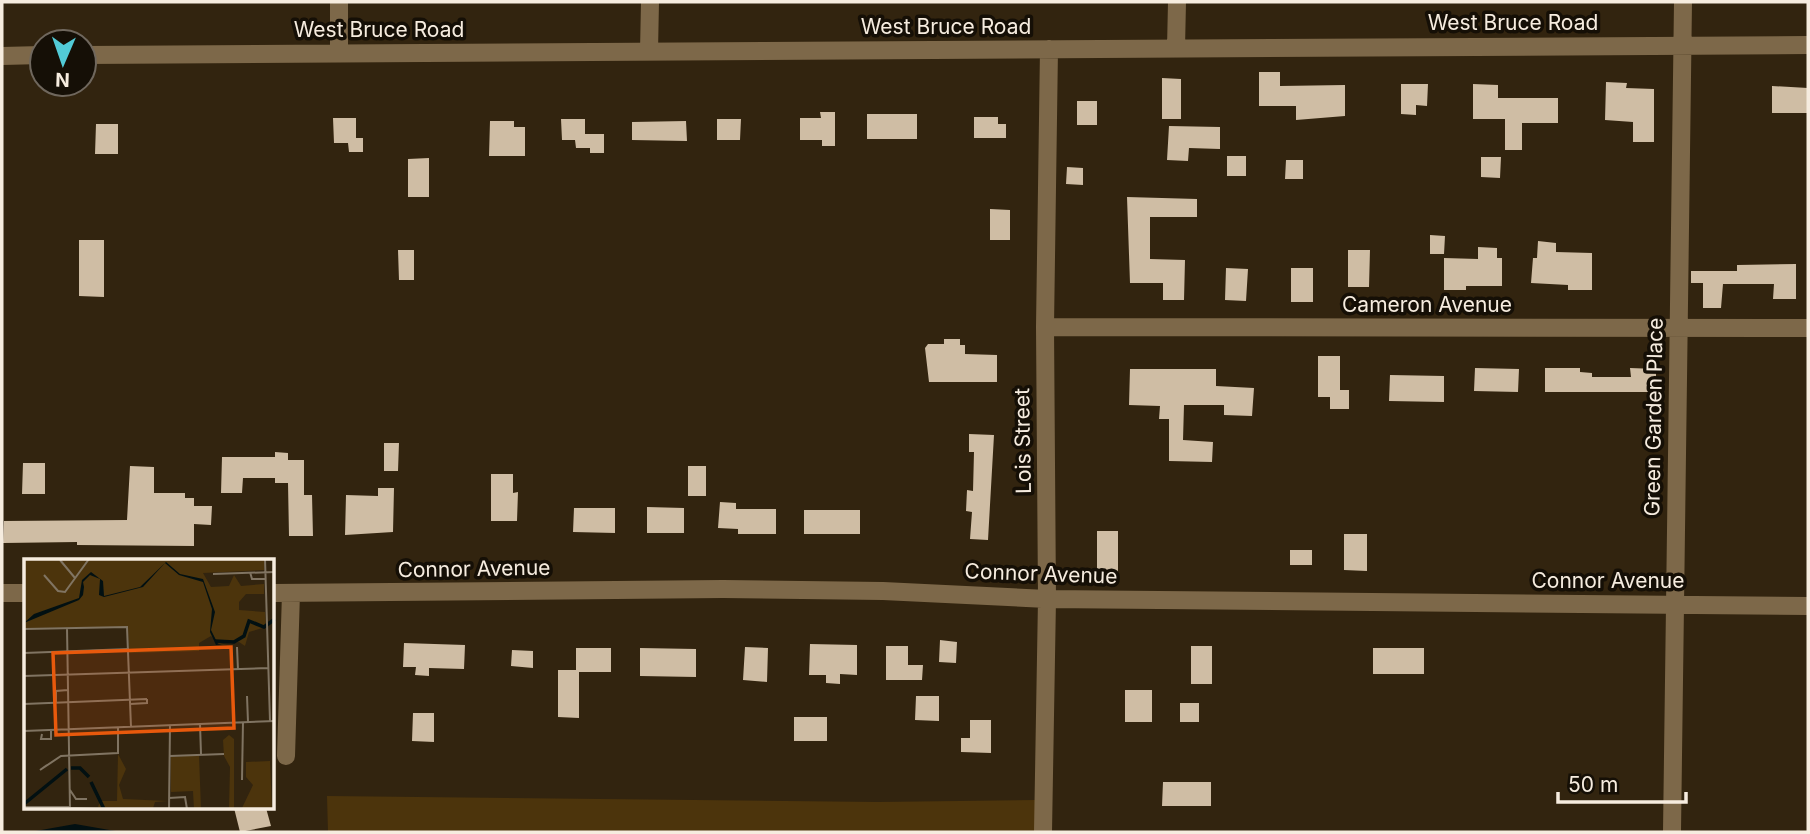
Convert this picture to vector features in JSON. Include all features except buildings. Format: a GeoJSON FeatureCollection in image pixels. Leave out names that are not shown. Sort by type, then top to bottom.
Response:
{"type":"FeatureCollection","features":[{"type":"Feature","properties":{"kind":"street"},"geometry":{"type":"LineString","coordinates":[[339,53],[340,2]]}},
{"type":"Feature","properties":{"kind":"street"},"geometry":{"type":"LineString","coordinates":[[649,51],[650,2]]}},
{"type":"Feature","properties":{"kind":"street"},"geometry":{"type":"LineString","coordinates":[[1176,48],[1177,2]]}},
{"type":"Feature","properties":{"kind":"street","name":"Green Garden Place"},"geometry":{"type":"LineString","coordinates":[[1672,832],[1683,2]]}},
{"type":"Feature","properties":{"kind":"street","name":"West Bruce Road"},"geometry":{"type":"LineString","coordinates":[[98,55],[1808,45]]}},
{"type":"Feature","properties":{"kind":"street","name":"Lois Street"},"geometry":{"type":"LineString","coordinates":[[1043,832],[1047,599],[1045,327],[1049,49]]}},
{"type":"Feature","properties":{"kind":"street"},"geometry":{"type":"LineString","coordinates":[[2,56],[28,55]]}},
{"type":"Feature","properties":{"kind":"street","name":"Cameron Avenue"},"geometry":{"type":"LineString","coordinates":[[1045,327],[1808,328]]}},
{"type":"Feature","properties":{"kind":"street","name":"Connor Avenue"},"geometry":{"type":"LineString","coordinates":[[282,593],[723,589],[883,591],[1047,599],[1808,606]]}},
{"type":"Feature","properties":{"kind":"street"},"geometry":{"type":"LineString","coordinates":[[2,593],[24,593]]}},
{"type":"Feature","properties":{"kind":"street"},"geometry":{"type":"LineString","coordinates":[[282,593],[286,756]]}},
{"type":"Feature","properties":{"kind":"shaded area"},"geometry":{"type":"Polygon","coordinates":[[[327,796],[878,802],[1036,800],[1035,832],[328,832],[327,796]]]}},
{"type":"Feature","properties":{"kind":"shaded area"},"geometry":{"type":"Polygon","coordinates":[[[75,824],[121,832],[30,832],[75,824]]]}}]}
